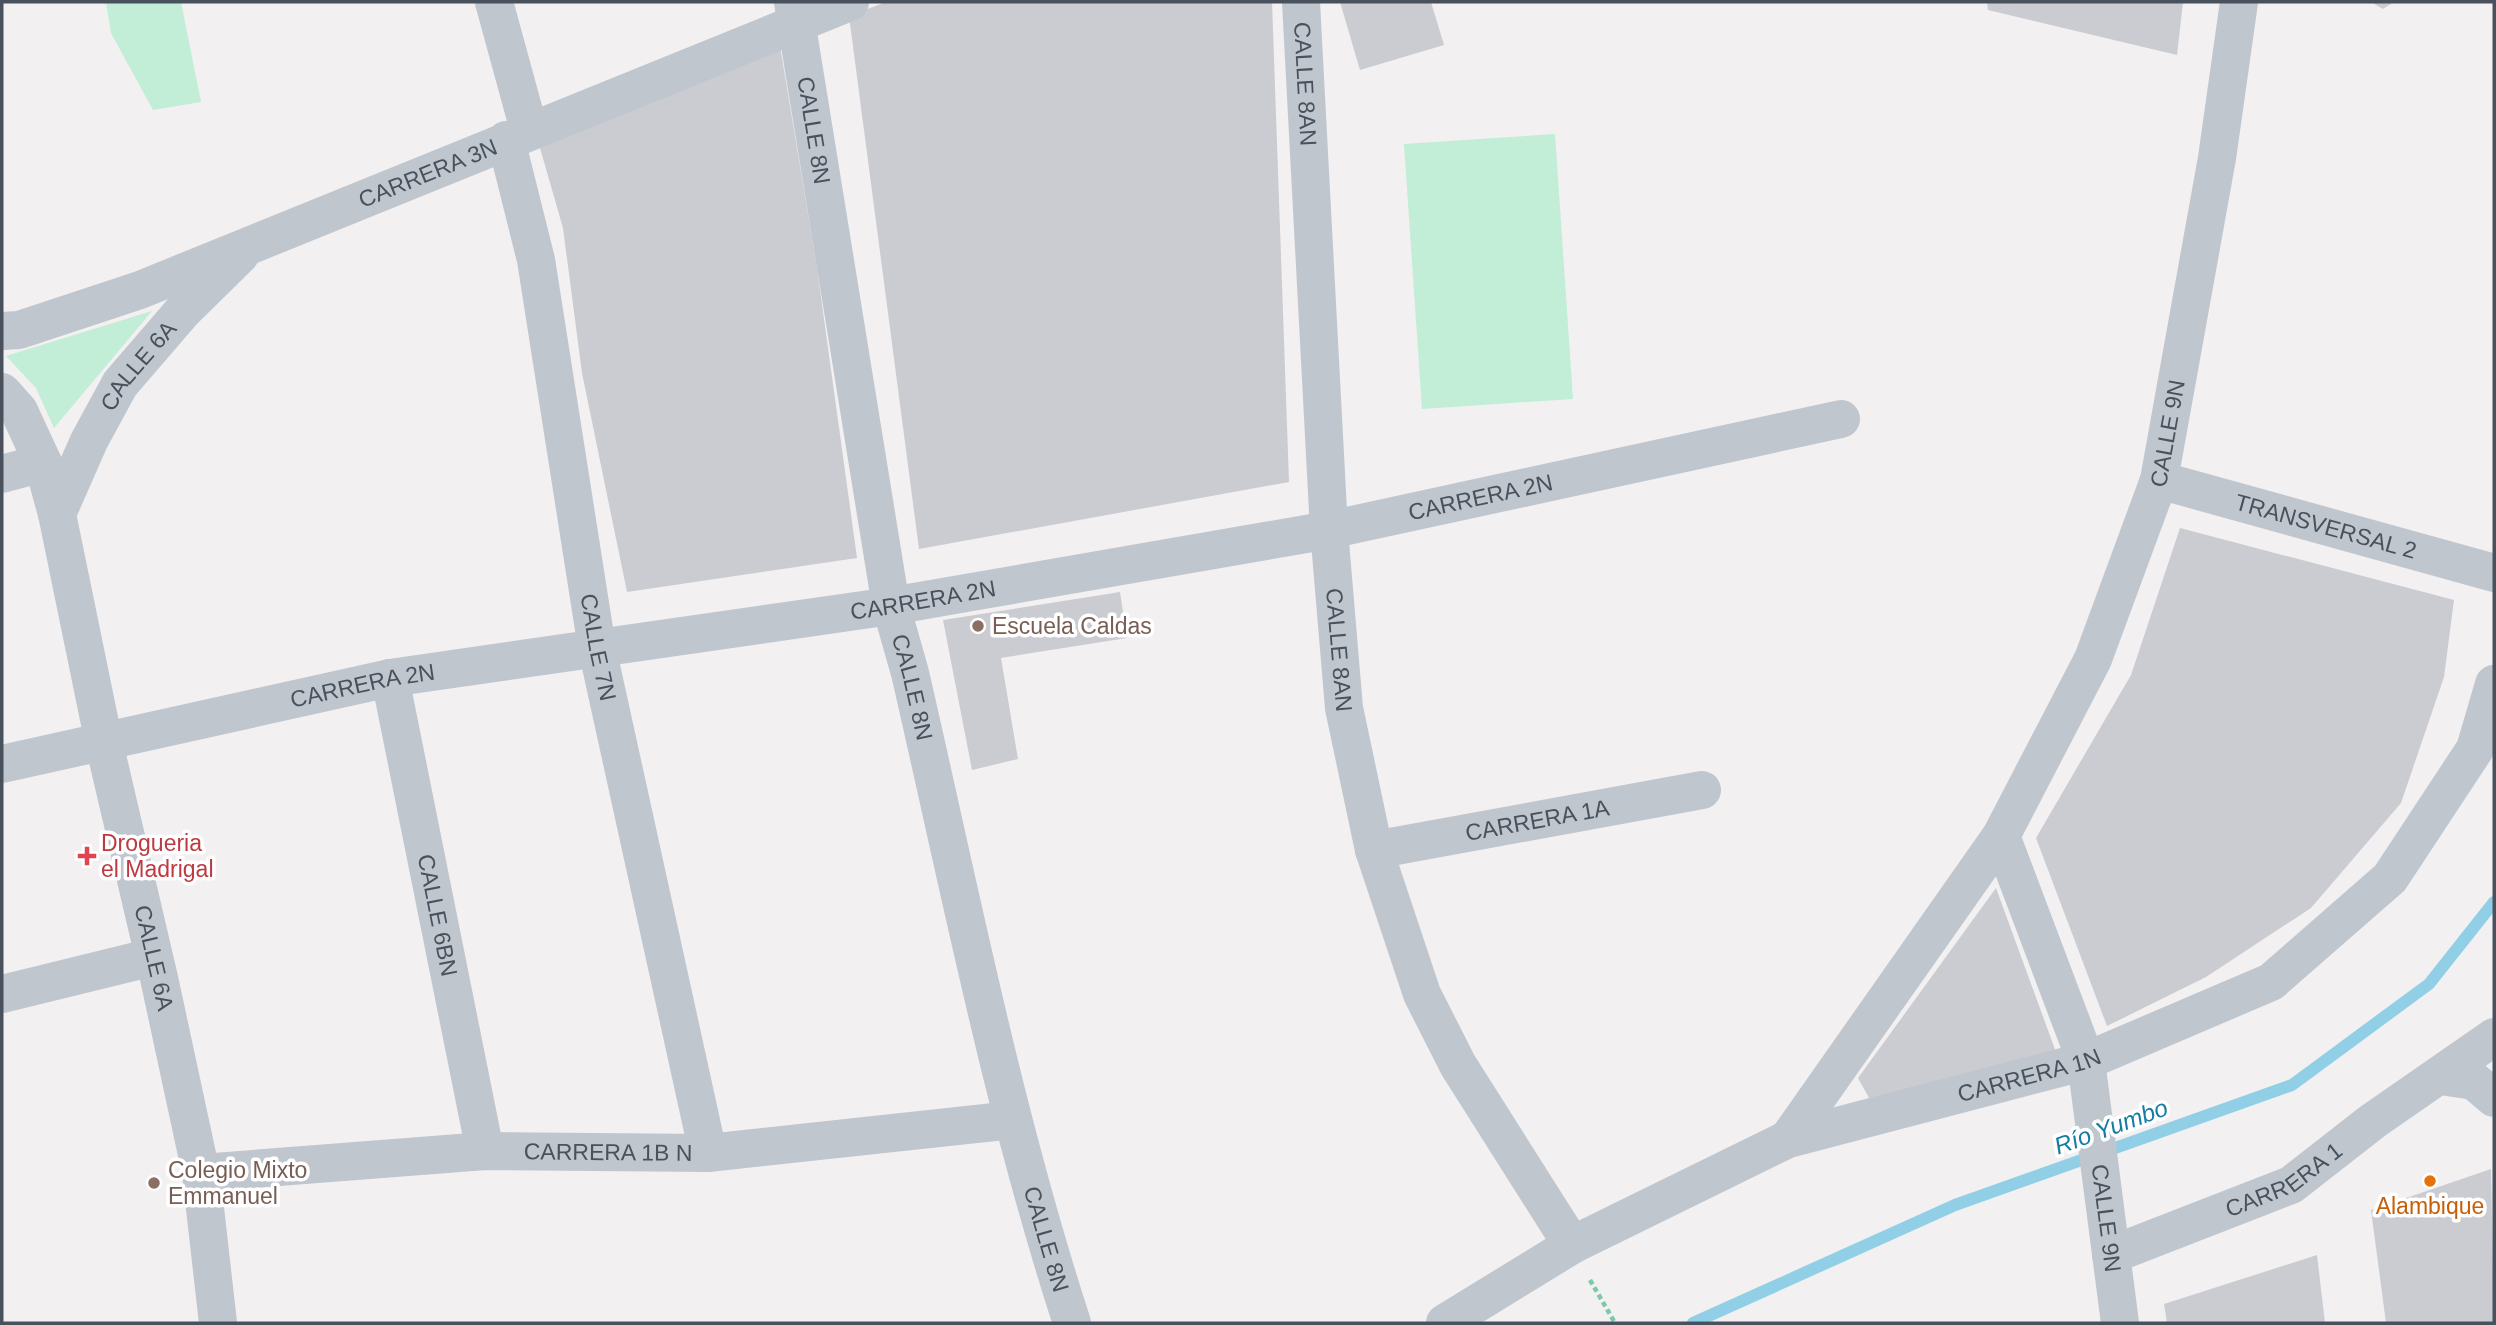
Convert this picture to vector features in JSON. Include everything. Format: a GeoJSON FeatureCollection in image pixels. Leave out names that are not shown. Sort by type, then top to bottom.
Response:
{"type":"FeatureCollection","features":[{"type":"Feature","properties":{"kind":"street","name":"CALLE 7N"},"geometry":{"type":"LineString","coordinates":[[494,2],[518,135],[597,648],[708,1153]]}},
{"type":"Feature","properties":{"kind":"street","name":"CARRERA 3N"},"geometry":{"type":"LineString","coordinates":[[2,331],[19,330],[140,290],[518,135],[795,13],[850,2]]}},
{"type":"Feature","properties":{"kind":"street","name":"CALLE 8AN"},"geometry":{"type":"LineString","coordinates":[[1301,2],[1329,530],[1344,709],[1374,850],[1422,994],[1458,1065],[1572,1245]]}},
{"type":"Feature","properties":{"kind":"street","name":"CALLE 9N"},"geometry":{"type":"LineString","coordinates":[[1788,1139],[2001,836],[2093,659],[2159,480],[2217,158],[2239,2]]}},
{"type":"Feature","properties":{"kind":"street","name":"CALLE 8N"},"geometry":{"type":"LineString","coordinates":[[795,13],[891,606],[910,673],[1013,1120],[1052,1262],[1072,1323]]}},
{"type":"Feature","properties":{"kind":"street","name":"CALLE 6A"},"geometry":{"type":"LineString","coordinates":[[57,514],[89,441],[120,384],[182,312],[254,242]]}},
{"type":"Feature","properties":{"kind":"street","name":"CALLE 6A"},"geometry":{"type":"LineString","coordinates":[[2,392],[19,411],[43,463],[57,514],[104,743],[201,1173],[218,1323]]}},
{"type":"Feature","properties":{"kind":"street","name":"CARRERA 2N"},"geometry":{"type":"LineString","coordinates":[[2,764],[390,678],[891,606],[1329,530],[1841,419]]}},
{"type":"Feature","properties":{"kind":"street"},"geometry":{"type":"LineString","coordinates":[[2,474],[43,463]]}},
{"type":"Feature","properties":{"kind":"street","name":"TRANSVERSAL 2"},"geometry":{"type":"LineString","coordinates":[[2159,480],[2494,573]]}},
{"type":"Feature","properties":{"kind":"street","name":"CALLE 6BN"},"geometry":{"type":"LineString","coordinates":[[390,678],[485,1151]]}},
{"type":"Feature","properties":{"kind":"street","name":"CARRERA 1N"},"geometry":{"type":"LineString","coordinates":[[1445,1323],[1572,1245],[1788,1139],[2086,1061],[2271,982],[2390,878],[2475,749],[2494,684]]}},
{"type":"Feature","properties":{"kind":"street","name":"CARRERA 1A"},"geometry":{"type":"LineString","coordinates":[[1374,850],[1702,790]]}},
{"type":"Feature","properties":{"kind":"street","name":"CALLE 9N"},"geometry":{"type":"LineString","coordinates":[[2001,836],[2086,1061],[2120,1323]]}},
{"type":"Feature","properties":{"kind":"street"},"geometry":{"type":"LineString","coordinates":[[2,994],[153,957]]}},
{"type":"Feature","properties":{"kind":"street"},"geometry":{"type":"LineString","coordinates":[[2441,1076],[2494,1037]]}},
{"type":"Feature","properties":{"kind":"street"},"geometry":{"type":"LineString","coordinates":[[2441,1076],[2474,1081],[2494,1098]]}},
{"type":"Feature","properties":{"kind":"street","name":"CARRERA 1"},"geometry":{"type":"LineString","coordinates":[[2111,1255],[2291,1185],[2373,1121],[2441,1076]]}},
{"type":"Feature","properties":{"kind":"street","name":"CARRERA 1B N"},"geometry":{"type":"LineString","coordinates":[[201,1173],[485,1151],[708,1153],[1013,1120]]}},
{"type":"Feature","properties":{"kind":"path"},"geometry":{"type":"LineString","coordinates":[[1595,1290],[1615,1323]]}},
{"type":"Feature","properties":{"kind":"green space"},"geometry":{"type":"Polygon","coordinates":[[[106,2],[181,2],[201,102],[153,110],[111,33],[106,2]]]}},
{"type":"Feature","properties":{"kind":"green space"},"geometry":{"type":"Polygon","coordinates":[[[1555,134],[1573,399],[1422,409],[1404,144],[1555,134]]]}},
{"type":"Feature","properties":{"kind":"green space"},"geometry":{"type":"Polygon","coordinates":[[[152,311],[54,428],[36,388],[6,356],[152,311]]]}},
{"type":"Feature","properties":{"kind":"building"},"geometry":{"type":"Polygon","coordinates":[[[886,2],[1272,2],[1289,482],[919,549],[849,16],[886,2]]]}},
{"type":"Feature","properties":{"kind":"building"},"geometry":{"type":"Polygon","coordinates":[[[1340,2],[1431,2],[1444,45],[1360,70],[1340,2]]]}},
{"type":"Feature","properties":{"kind":"building"},"geometry":{"type":"Polygon","coordinates":[[[1987,2],[2183,2],[2177,55],[1988,10],[1987,2]]]}},
{"type":"Feature","properties":{"kind":"building"},"geometry":{"type":"Polygon","coordinates":[[[2371,2],[2394,2],[2383,9],[2371,2]]]}},
{"type":"Feature","properties":{"kind":"building"},"geometry":{"type":"Polygon","coordinates":[[[780,46],[817,268],[857,558],[627,592],[582,373],[563,228],[538,141],[780,46]]]}},
{"type":"Feature","properties":{"kind":"building"},"geometry":{"type":"Polygon","coordinates":[[[2180,528],[2454,600],[2444,677],[2401,803],[2311,908],[2206,977],[2107,1026],[2036,838],[2131,675],[2180,528]]]}},
{"type":"Feature","properties":{"kind":"building"},"geometry":{"type":"Polygon","coordinates":[[[1120,592],[1127,638],[1001,658],[1018,759],[972,770],[943,620],[1120,592]]]}},
{"type":"Feature","properties":{"kind":"building"},"geometry":{"type":"Polygon","coordinates":[[[1996,888],[2060,1063],[1874,1107],[1858,1078],[1996,888]]]}},
{"type":"Feature","properties":{"kind":"building"},"geometry":{"type":"Polygon","coordinates":[[[2491,1169],[2494,1323],[2386,1323],[2371,1210],[2491,1169]]]}},
{"type":"Feature","properties":{"kind":"building"},"geometry":{"type":"Polygon","coordinates":[[[2317,1255],[2325,1323],[2167,1323],[2164,1304],[2317,1255]]]}},
{"type":"Feature","properties":{"kind":"waterway","name":"Río Yumbo"},"geometry":{"type":"LineString","coordinates":[[1693,1323],[1955,1205],[2292,1085],[2429,984],[2494,902]]}},
{"type":"Feature","properties":{"kind":"place","name":"Escuela Caldas"},"geometry":{"type":"Point","coordinates":[978,626]}},
{"type":"Feature","properties":{"kind":"place","name":"Drogueria el Madrigal"},"geometry":{"type":"Point","coordinates":[87,856]}},
{"type":"Feature","properties":{"kind":"place","name":"Alambique"},"geometry":{"type":"Point","coordinates":[2430,1181]}},
{"type":"Feature","properties":{"kind":"place","name":"Colegio Mixto Emmanuel"},"geometry":{"type":"Point","coordinates":[154,1183]}}]}
